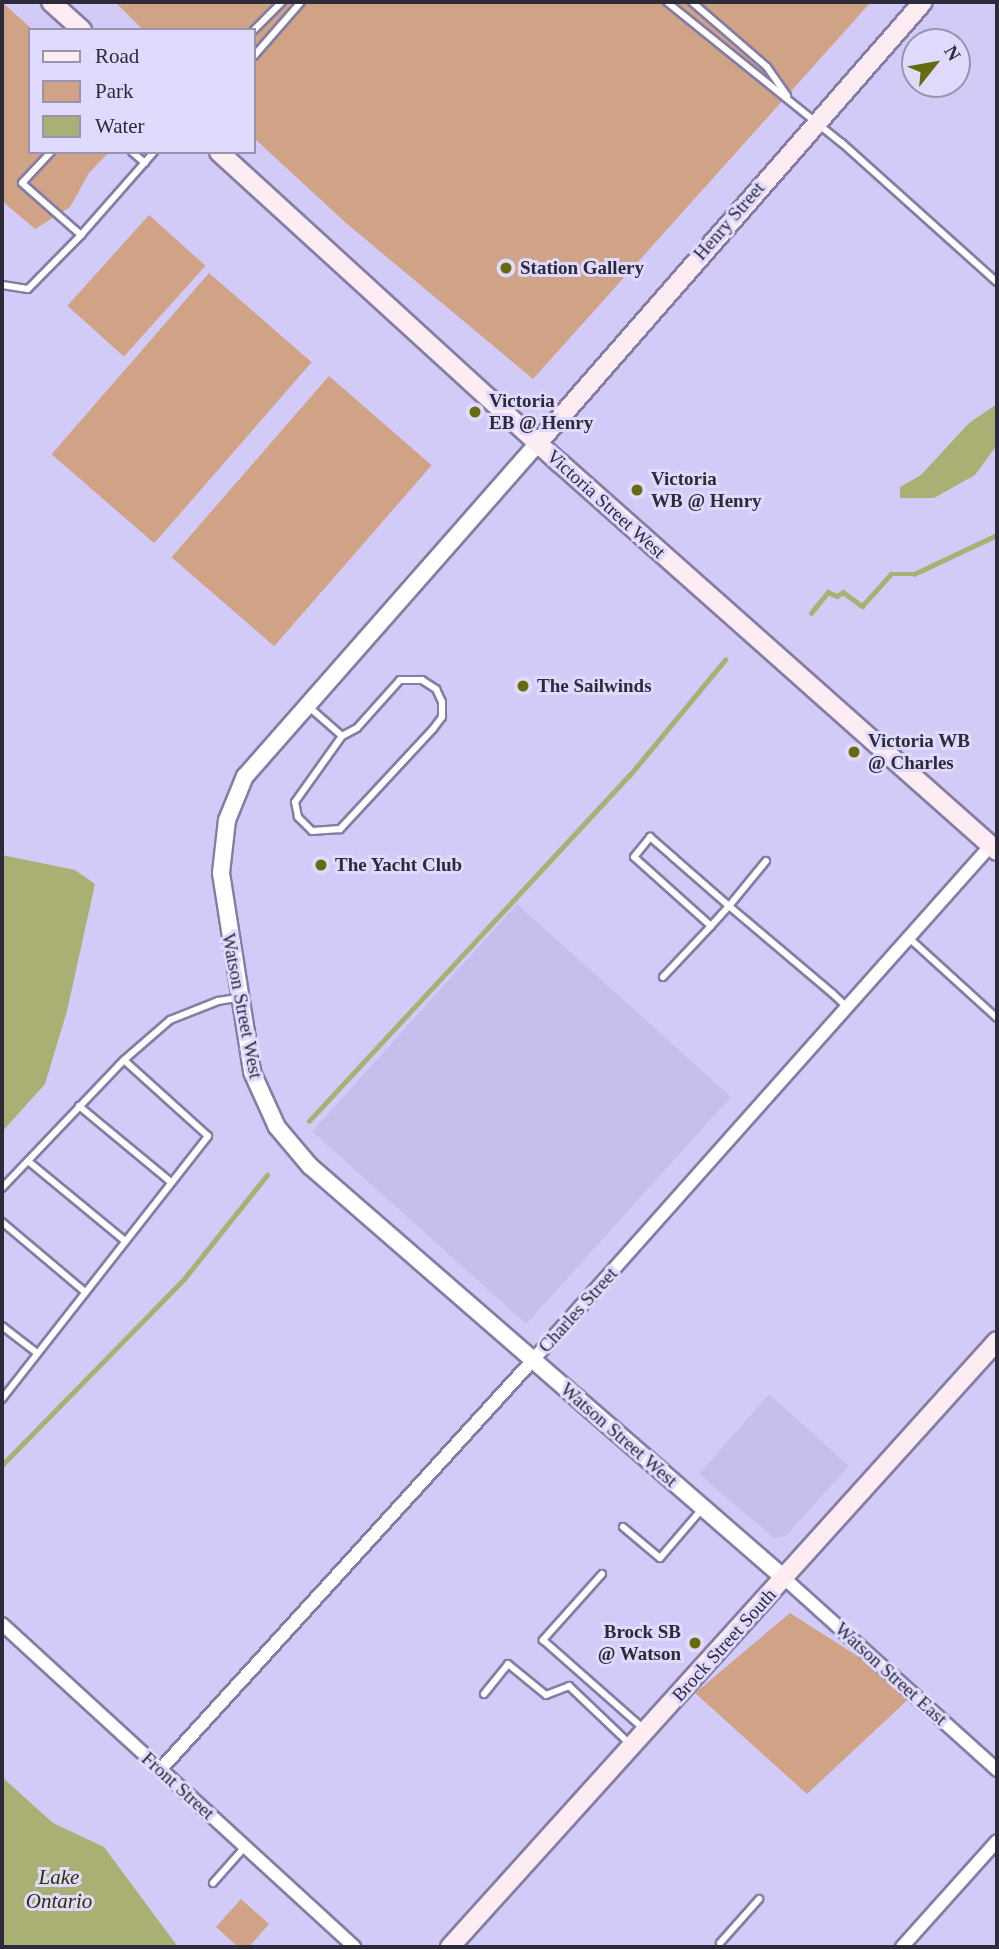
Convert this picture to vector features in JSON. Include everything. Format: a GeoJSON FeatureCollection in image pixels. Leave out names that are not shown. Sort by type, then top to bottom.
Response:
{"type":"FeatureCollection","features":[{"type":"Feature","properties":{"kind":"main road"},"geometry":{"type":"LineString","coordinates":[[51,2],[80,28]]}},
{"type":"Feature","properties":{"kind":"main road","name":"Henry Street"},"geometry":{"type":"LineString","coordinates":[[538,443],[923,2]]}},
{"type":"Feature","properties":{"kind":"main road","name":"Victoria Street West"},"geometry":{"type":"LineString","coordinates":[[221,154],[538,443],[994,848]]}},
{"type":"Feature","properties":{"kind":"main road","name":"Brock Street South"},"geometry":{"type":"LineString","coordinates":[[452,1946],[997,1341]]}},
{"type":"Feature","properties":{"kind":"street","name":"Watson Street West"},"geometry":{"type":"LineString","coordinates":[[538,443],[306,702],[245,776],[227,820],[221,873],[252,1072],[277,1127],[310,1166],[784,1578]]}},
{"type":"Feature","properties":{"kind":"street","name":"Charles Street"},"geometry":{"type":"LineString","coordinates":[[160,1770],[533,1360],[909,938],[994,848]]}},
{"type":"Feature","properties":{"kind":"street","name":"Watson Street East"},"geometry":{"type":"LineString","coordinates":[[784,1578],[997,1770]]}},
{"type":"Feature","properties":{"kind":"street","name":"Front Street"},"geometry":{"type":"LineString","coordinates":[[2,1624],[355,1947]]}},
{"type":"Feature","properties":{"kind":"street"},"geometry":{"type":"LineString","coordinates":[[902,1947],[997,1841]]}},
{"type":"Feature","properties":{"kind":"lane"},"geometry":{"type":"LineString","coordinates":[[256,28],[282,2]]}},
{"type":"Feature","properties":{"kind":"lane"},"geometry":{"type":"LineString","coordinates":[[256,54],[301,2]]}},
{"type":"Feature","properties":{"kind":"lane"},"geometry":{"type":"LineString","coordinates":[[667,2],[755,77],[790,100],[816,122],[997,282]]}},
{"type":"Feature","properties":{"kind":"lane"},"geometry":{"type":"LineString","coordinates":[[692,2],[768,67],[790,100]]}},
{"type":"Feature","properties":{"kind":"lane"},"geometry":{"type":"LineString","coordinates":[[49,154],[22,183],[81,235]]}},
{"type":"Feature","properties":{"kind":"lane"},"geometry":{"type":"LineString","coordinates":[[134,154],[145,163]]}},
{"type":"Feature","properties":{"kind":"lane"},"geometry":{"type":"LineString","coordinates":[[2,285],[28,289],[81,235],[152,154]]}},
{"type":"Feature","properties":{"kind":"lane"},"geometry":{"type":"LineString","coordinates":[[400,680],[422,680],[436,690],[442,702],[442,716],[433,729],[340,830],[312,831],[298,817],[295,802],[342,736],[357,728],[400,680]]}},
{"type":"Feature","properties":{"kind":"lane"},"geometry":{"type":"LineString","coordinates":[[306,702],[342,736]]}},
{"type":"Feature","properties":{"kind":"lane"},"geometry":{"type":"LineString","coordinates":[[711,926],[634,857],[650,837],[847,1007]]}},
{"type":"Feature","properties":{"kind":"lane"},"geometry":{"type":"LineString","coordinates":[[663,977],[729,906],[766,861]]}},
{"type":"Feature","properties":{"kind":"lane"},"geometry":{"type":"LineString","coordinates":[[909,938],[997,1018]]}},
{"type":"Feature","properties":{"kind":"lane"},"geometry":{"type":"LineString","coordinates":[[2,1188],[124,1060],[170,1020],[218,1001],[239,998]]}},
{"type":"Feature","properties":{"kind":"lane"},"geometry":{"type":"LineString","coordinates":[[2,1399],[208,1136],[124,1060]]}},
{"type":"Feature","properties":{"kind":"lane"},"geometry":{"type":"LineString","coordinates":[[79,1106],[171,1182]]}},
{"type":"Feature","properties":{"kind":"lane"},"geometry":{"type":"LineString","coordinates":[[28,1161],[125,1241]]}},
{"type":"Feature","properties":{"kind":"lane"},"geometry":{"type":"LineString","coordinates":[[2,1222],[85,1292]]}},
{"type":"Feature","properties":{"kind":"lane"},"geometry":{"type":"LineString","coordinates":[[2,1326],[37,1353]]}},
{"type":"Feature","properties":{"kind":"lane"},"geometry":{"type":"LineString","coordinates":[[623,1527],[660,1558],[703,1508]]}},
{"type":"Feature","properties":{"kind":"lane"},"geometry":{"type":"LineString","coordinates":[[602,1574],[544,1640],[646,1731]]}},
{"type":"Feature","properties":{"kind":"lane"},"geometry":{"type":"LineString","coordinates":[[484,1694],[508,1664],[546,1695],[569,1686],[632,1746]]}},
{"type":"Feature","properties":{"kind":"lane"},"geometry":{"type":"LineString","coordinates":[[214,1883],[245,1847]]}},
{"type":"Feature","properties":{"kind":"lane"},"geometry":{"type":"LineString","coordinates":[[721,1946],[759,1899]]}},
{"type":"Feature","properties":{"kind":"shaded area"},"geometry":{"type":"Polygon","coordinates":[[[517,904],[731,1097],[526,1324],[312,1131],[517,904]]]}},
{"type":"Feature","properties":{"kind":"shaded area"},"geometry":{"type":"Polygon","coordinates":[[[769,1394],[849,1466],[786,1536],[774,1538],[699,1474],[769,1394]]]}},
{"type":"Feature","properties":{"kind":"green space"},"geometry":{"type":"Polygon","coordinates":[[[2,2],[31,28],[28,28],[28,154],[107,154],[89,173],[70,207],[35,229],[2,201],[2,2]]]}},
{"type":"Feature","properties":{"kind":"green space"},"geometry":{"type":"Polygon","coordinates":[[[115,2],[871,2],[533,379],[346,223],[256,140],[256,28],[141,28],[115,2]]]}},
{"type":"Feature","properties":{"kind":"green space"},"geometry":{"type":"Polygon","coordinates":[[[149,215],[205,266],[124,357],[67,306],[149,215]]]}},
{"type":"Feature","properties":{"kind":"green space"},"geometry":{"type":"Polygon","coordinates":[[[209,273],[312,362],[154,543],[52,454],[209,273]]]}},
{"type":"Feature","properties":{"kind":"green space"},"geometry":{"type":"Polygon","coordinates":[[[329,376],[432,465],[274,646],[172,557],[329,376]]]}},
{"type":"Feature","properties":{"kind":"green space"},"geometry":{"type":"Polygon","coordinates":[[[790,1613],[915,1693],[807,1794],[695,1693],[790,1613]]]}},
{"type":"Feature","properties":{"kind":"green space"},"geometry":{"type":"Polygon","coordinates":[[[241,1899],[269,1924],[249,1947],[238,1947],[216,1927],[241,1899]]]}},
{"type":"Feature","properties":{"kind":"water"},"geometry":{"type":"Polygon","coordinates":[[[997,404],[997,445],[975,475],[934,498],[900,498],[900,487],[921,475],[969,423],[997,404]]]}},
{"type":"Feature","properties":{"kind":"water"},"geometry":{"type":"Polygon","coordinates":[[[2,855],[75,870],[95,884],[67,1011],[45,1084],[2,1132],[2,855]]]}},
{"type":"Feature","properties":{"kind":"water","name":"Lake Ontario"},"geometry":{"type":"Polygon","coordinates":[[[2,1777],[53,1823],[104,1847],[178,1947],[2,1947],[2,1777]]]}},
{"type":"Feature","properties":{"kind":"waterway"},"geometry":{"type":"LineString","coordinates":[[811,613],[828,592],[837,596],[843,592],[862,606],[891,574],[914,574],[997,535]]}},
{"type":"Feature","properties":{"kind":"waterway"},"geometry":{"type":"LineString","coordinates":[[309,1121],[629,776],[725,660]]}},
{"type":"Feature","properties":{"kind":"waterway"},"geometry":{"type":"LineString","coordinates":[[2,1465],[184,1279],[267,1175]]}},
{"type":"Feature","properties":{"kind":"place","name":"Station Gallery"},"geometry":{"type":"Point","coordinates":[506,268]}},
{"type":"Feature","properties":{"kind":"place","name":"Victoria EB @ Henry"},"geometry":{"type":"Point","coordinates":[475,412]}},
{"type":"Feature","properties":{"kind":"place","name":"Victoria WB @ Henry"},"geometry":{"type":"Point","coordinates":[637,490]}},
{"type":"Feature","properties":{"kind":"place","name":"The Sailwinds"},"geometry":{"type":"Point","coordinates":[523,686]}},
{"type":"Feature","properties":{"kind":"place","name":"Victoria WB @ Charles"},"geometry":{"type":"Point","coordinates":[854,752]}},
{"type":"Feature","properties":{"kind":"place","name":"The Yacht Club"},"geometry":{"type":"Point","coordinates":[321,865]}},
{"type":"Feature","properties":{"kind":"place","name":"Brock SB @ Watson"},"geometry":{"type":"Point","coordinates":[695,1643]}}]}
